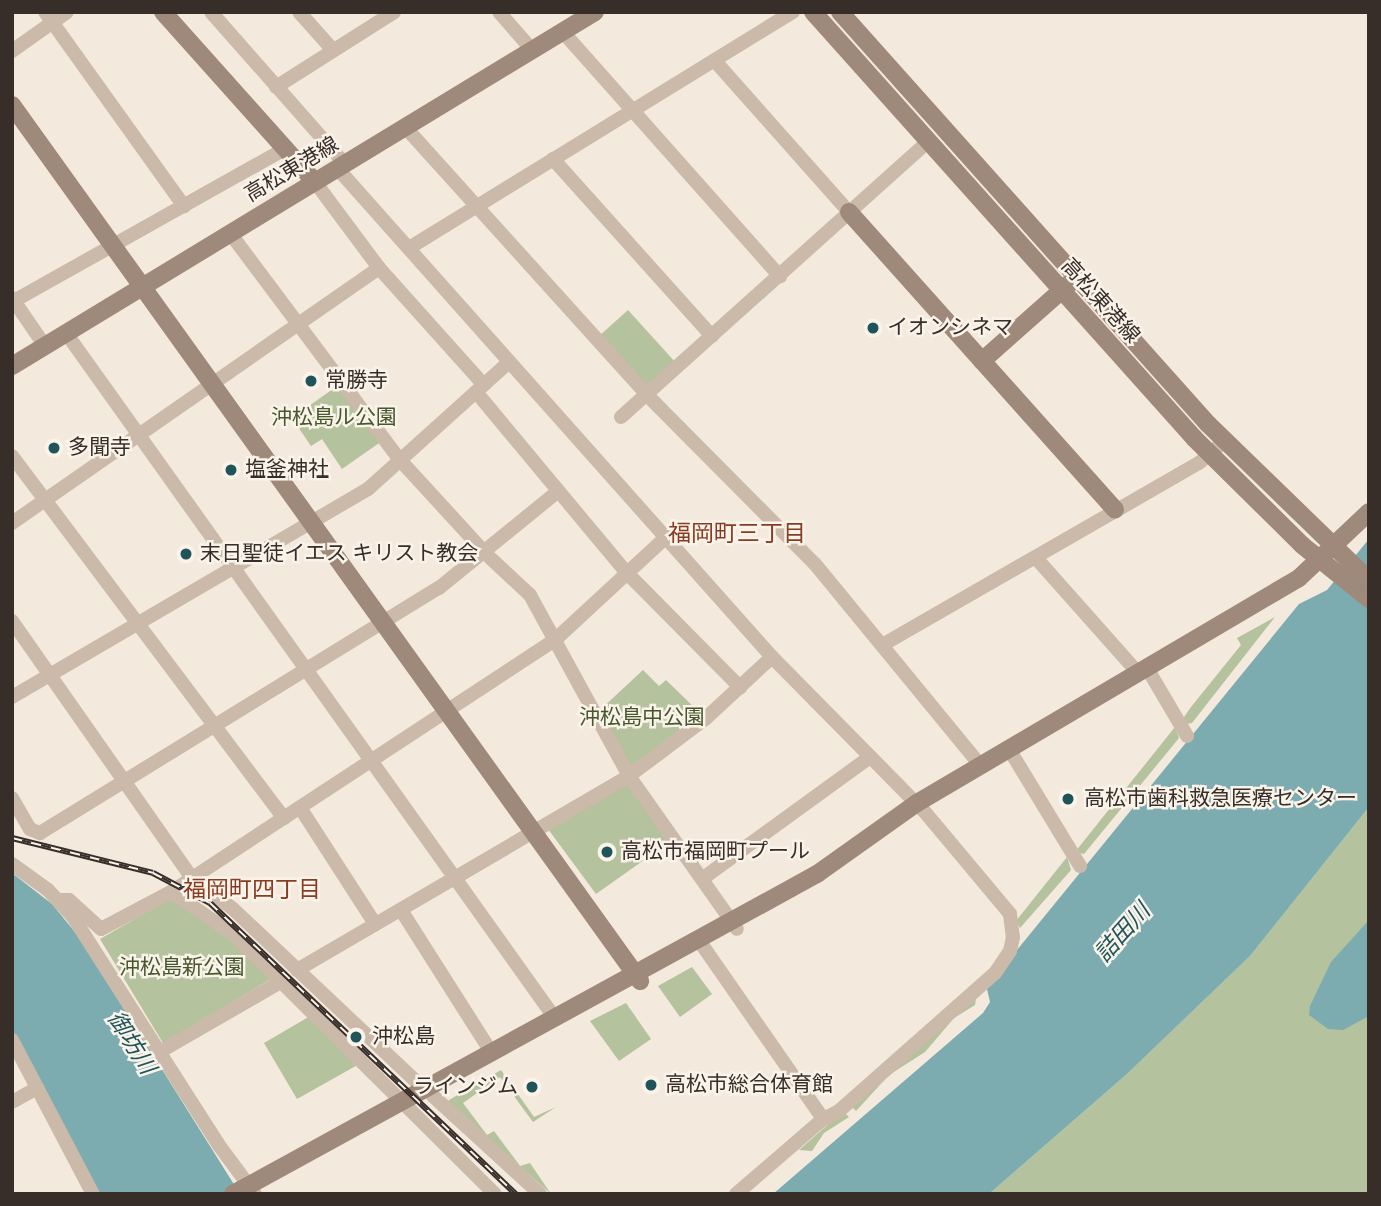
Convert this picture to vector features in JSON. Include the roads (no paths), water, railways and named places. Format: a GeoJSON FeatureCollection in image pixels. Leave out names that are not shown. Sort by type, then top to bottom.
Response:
{"type":"FeatureCollection","features":[{"type":"Feature","properties":{"kind":"street"},"geometry":{"type":"LineString","coordinates":[[12,51],[49,18],[67,12]]}},
{"type":"Feature","properties":{"kind":"street"},"geometry":{"type":"LineString","coordinates":[[163,12],[315,183],[379,268],[480,389],[558,492],[627,573],[740,687]]}},
{"type":"Feature","properties":{"kind":"street"},"geometry":{"type":"LineString","coordinates":[[211,12],[409,248],[509,362],[772,657],[921,807],[1010,914],[1010,951],[995,973],[839,1111],[823,1119],[736,1194]]}},
{"type":"Feature","properties":{"kind":"street"},"geometry":{"type":"LineString","coordinates":[[299,12],[333,50]]}},
{"type":"Feature","properties":{"kind":"street"},"geometry":{"type":"LineString","coordinates":[[276,87],[394,12]]}},
{"type":"Feature","properties":{"kind":"street"},"geometry":{"type":"LineString","coordinates":[[499,12],[533,51]]}},
{"type":"Feature","properties":{"kind":"street","name":"高松東港線"},"geometry":{"type":"LineString","coordinates":[[12,366],[595,12]]}},
{"type":"Feature","properties":{"kind":"street"},"geometry":{"type":"LineString","coordinates":[[409,248],[793,12]]}},
{"type":"Feature","properties":{"kind":"street","name":"高松東港線"},"geometry":{"type":"LineString","coordinates":[[813,12],[1210,455],[1332,558]]}},
{"type":"Feature","properties":{"kind":"street","name":"高松東港線"},"geometry":{"type":"LineString","coordinates":[[840,12],[1075,279],[1332,558]]}},
{"type":"Feature","properties":{"kind":"street"},"geometry":{"type":"LineString","coordinates":[[49,18],[184,206]]}},
{"type":"Feature","properties":{"kind":"street"},"geometry":{"type":"LineString","coordinates":[[563,32],[780,276]]}},
{"type":"Feature","properties":{"kind":"street"},"geometry":{"type":"LineString","coordinates":[[715,61],[1115,510]]}},
{"type":"Feature","properties":{"kind":"street"},"geometry":{"type":"LineString","coordinates":[[12,105],[637,977]]}},
{"type":"Feature","properties":{"kind":"street"},"geometry":{"type":"LineString","coordinates":[[406,128],[647,395],[815,564],[884,643],[981,766]]}},
{"type":"Feature","properties":{"kind":"street"},"geometry":{"type":"LineString","coordinates":[[621,417],[928,142]]}},
{"type":"Feature","properties":{"kind":"street"},"geometry":{"type":"LineString","coordinates":[[45,346],[13,301],[285,149]]}},
{"type":"Feature","properties":{"kind":"street"},"geometry":{"type":"LineString","coordinates":[[553,159],[712,336]]}},
{"type":"Feature","properties":{"kind":"street"},"geometry":{"type":"LineString","coordinates":[[230,233],[400,460],[486,554],[530,595],[558,638],[629,776],[734,925]]}},
{"type":"Feature","properties":{"kind":"street"},"geometry":{"type":"LineString","coordinates":[[12,523],[379,268]]}},
{"type":"Feature","properties":{"kind":"street"},"geometry":{"type":"LineString","coordinates":[[982,361],[1075,279]]}},
{"type":"Feature","properties":{"kind":"street"},"geometry":{"type":"LineString","coordinates":[[66,333],[554,1017]]}},
{"type":"Feature","properties":{"kind":"street"},"geometry":{"type":"LineString","coordinates":[[12,697],[368,489],[509,362]]}},
{"type":"Feature","properties":{"kind":"street"},"geometry":{"type":"LineString","coordinates":[[884,643],[1036,558],[1210,455],[1224,441]]}},
{"type":"Feature","properties":{"kind":"street"},"geometry":{"type":"LineString","coordinates":[[12,456],[284,818]]}},
{"type":"Feature","properties":{"kind":"street"},"geometry":{"type":"LineString","coordinates":[[12,798],[30,829],[40,833],[383,622],[486,554],[558,492]]}},
{"type":"Feature","properties":{"kind":"street"},"geometry":{"type":"LineString","coordinates":[[921,807],[1146,672],[1306,585],[1369,512]]}},
{"type":"Feature","properties":{"kind":"street"},"geometry":{"type":"LineString","coordinates":[[1332,558],[1369,526]]}},
{"type":"Feature","properties":{"kind":"street"},"geometry":{"type":"LineString","coordinates":[[59,900],[69,900],[102,929],[171,892],[372,763],[558,638],[666,537]]}},
{"type":"Feature","properties":{"kind":"street"},"geometry":{"type":"LineString","coordinates":[[1036,558],[1146,672],[1187,736]]}},
{"type":"Feature","properties":{"kind":"street"},"geometry":{"type":"LineString","coordinates":[[1332,558],[1369,580]]}},
{"type":"Feature","properties":{"kind":"street"},"geometry":{"type":"LineString","coordinates":[[1332,558],[1369,599]]}},
{"type":"Feature","properties":{"kind":"street"},"geometry":{"type":"LineString","coordinates":[[12,621],[192,878],[297,970],[540,1194]]}},
{"type":"Feature","properties":{"kind":"street"},"geometry":{"type":"LineString","coordinates":[[297,970],[629,776],[740,687],[772,657]]}},
{"type":"Feature","properties":{"kind":"street"},"geometry":{"type":"LineString","coordinates":[[12,864],[59,900],[161,1051],[247,1191],[637,977],[836,875],[921,807],[981,766],[1011,754]]}},
{"type":"Feature","properties":{"kind":"street"},"geometry":{"type":"LineString","coordinates":[[1011,754],[1080,866]]}},
{"type":"Feature","properties":{"kind":"street"},"geometry":{"type":"LineString","coordinates":[[702,879],[870,757]]}},
{"type":"Feature","properties":{"kind":"street"},"geometry":{"type":"LineString","coordinates":[[301,809],[376,924]]}},
{"type":"Feature","properties":{"kind":"street"},"geometry":{"type":"LineString","coordinates":[[171,892],[220,923],[408,1103],[495,1194]]}},
{"type":"Feature","properties":{"kind":"street"},"geometry":{"type":"LineString","coordinates":[[401,910],[491,1052]]}},
{"type":"Feature","properties":{"kind":"street"},"geometry":{"type":"LineString","coordinates":[[701,944],[823,1119]]}},
{"type":"Feature","properties":{"kind":"street"},"geometry":{"type":"LineString","coordinates":[[428,1092],[491,1052],[554,1017],[637,977]]}},
{"type":"Feature","properties":{"kind":"street"},"geometry":{"type":"LineString","coordinates":[[161,1051],[282,981]]}},
{"type":"Feature","properties":{"kind":"street"},"geometry":{"type":"LineString","coordinates":[[12,1040],[93,1194]]}},
{"type":"Feature","properties":{"kind":"street"},"geometry":{"type":"LineString","coordinates":[[12,1102],[37,1088]]}},
{"type":"Feature","properties":{"kind":"water","name":"詰田川"},"geometry":{"type":"Polygon","coordinates":[[[1369,539],[1369,807],[1250,956],[1127,1074],[989,1194],[773,1194],[983,1013],[990,1002],[987,989],[1013,955],[1299,604],[1327,590],[1369,539]]]}},
{"type":"Feature","properties":{"kind":"water","name":"御坊川"},"geometry":{"type":"Polygon","coordinates":[[[12,873],[52,904],[79,937],[240,1194],[99,1194],[12,1032],[12,873]]]}},
{"type":"Feature","properties":{"kind":"water"},"geometry":{"type":"Polygon","coordinates":[[[1369,920],[1369,1016],[1343,1030],[1328,1029],[1309,1015],[1310,1006],[1331,962],[1369,920]]]}},
{"type":"Feature","properties":{"kind":"railway"},"geometry":{"type":"LineString","coordinates":[[12,838],[153,873],[210,903],[516,1194]]}},
{"type":"Feature","properties":{"kind":"place","name":"イオンシネマ"},"geometry":{"type":"Point","coordinates":[873,328]}},
{"type":"Feature","properties":{"kind":"place","name":"常勝寺"},"geometry":{"type":"Point","coordinates":[311,381]}},
{"type":"Feature","properties":{"kind":"place","name":"多聞寺"},"geometry":{"type":"Point","coordinates":[54,448]}},
{"type":"Feature","properties":{"kind":"place","name":"塩釜神社"},"geometry":{"type":"Point","coordinates":[231,470]}},
{"type":"Feature","properties":{"kind":"place","name":"末日聖徒イエス キリスト教会"},"geometry":{"type":"Point","coordinates":[186,554]}},
{"type":"Feature","properties":{"kind":"place","name":"高松市歯科救急医療センター"},"geometry":{"type":"Point","coordinates":[1068,799]}},
{"type":"Feature","properties":{"kind":"place","name":"高松市福岡町プール"},"geometry":{"type":"Point","coordinates":[607,852]}},
{"type":"Feature","properties":{"kind":"place","name":"沖松島"},"geometry":{"type":"Point","coordinates":[356,1037]}},
{"type":"Feature","properties":{"kind":"place","name":"高松市総合体育館"},"geometry":{"type":"Point","coordinates":[651,1085]}},
{"type":"Feature","properties":{"kind":"place","name":"ラインジム"},"geometry":{"type":"Point","coordinates":[532,1087]}},
{"type":"Feature","properties":{"kind":"district","name":"福岡町三丁目"},"geometry":{"type":"Point","coordinates":[737,534]}},
{"type":"Feature","properties":{"kind":"district","name":"福岡町四丁目"},"geometry":{"type":"Point","coordinates":[252,890]}},
{"type":"Feature","properties":{"kind":"park label","name":"沖松島ル公園"},"geometry":{"type":"Point","coordinates":[334,418]}},
{"type":"Feature","properties":{"kind":"park label","name":"沖松島中公園"},"geometry":{"type":"Point","coordinates":[642,718]}},
{"type":"Feature","properties":{"kind":"park label","name":"沖松島新公園"},"geometry":{"type":"Point","coordinates":[182,968]}}]}
